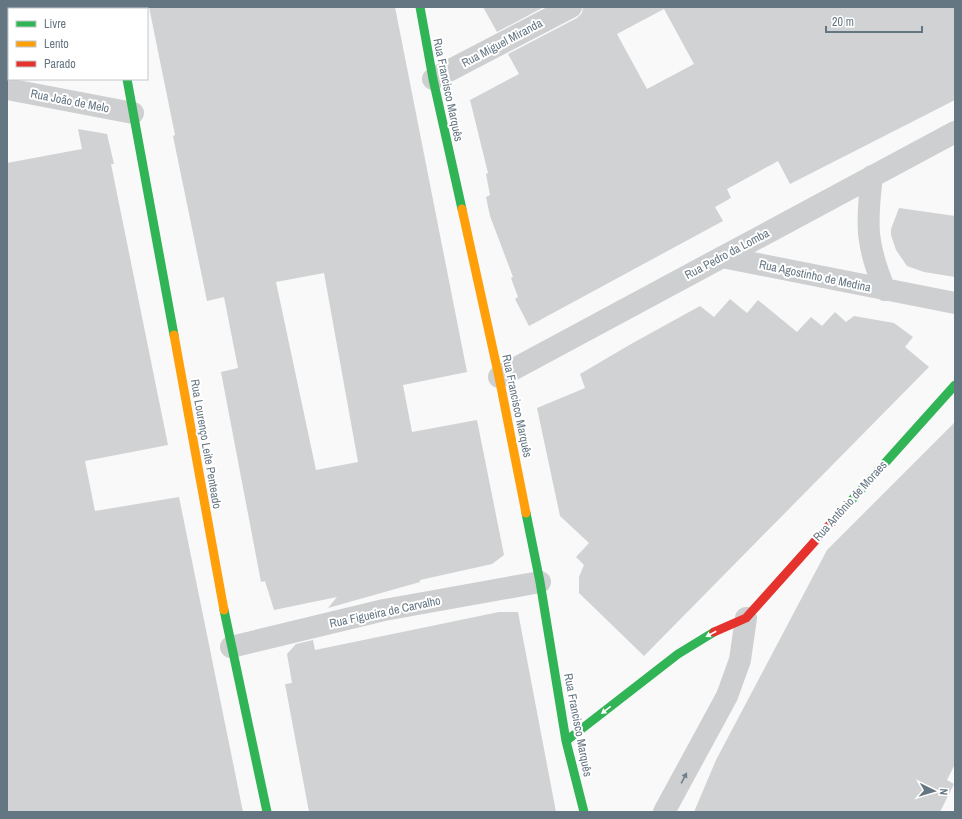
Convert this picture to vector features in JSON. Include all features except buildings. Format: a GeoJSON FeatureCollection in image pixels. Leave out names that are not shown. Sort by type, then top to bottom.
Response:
{"type":"FeatureCollection","features":[{"type":"Feature","properties":{"kind":"street","name":"Rua Francisco Marquês"},"geometry":{"type":"LineString","coordinates":[[420,7],[433,79],[499,377],[540,582],[566,741],[584,812]]}},
{"type":"Feature","properties":{"kind":"street","name":"Rua Miguel Miranda"},"geometry":{"type":"LineString","coordinates":[[433,79],[571,7]]}},
{"type":"Feature","properties":{"kind":"street","name":"Rua Lourenço Leite Penteado"},"geometry":{"type":"LineString","coordinates":[[127,80],[231,647],[267,812]]}},
{"type":"Feature","properties":{"kind":"street","name":"Rua João de Melo"},"geometry":{"type":"LineString","coordinates":[[7,88],[133,113]]}},
{"type":"Feature","properties":{"kind":"street","name":"Rua Pedro da Lomba"},"geometry":{"type":"LineString","coordinates":[[499,377],[955,132]]}},
{"type":"Feature","properties":{"kind":"street","name":"Rua Agostinho de Medina"},"geometry":{"type":"LineString","coordinates":[[872,176],[868,210],[868,241],[875,266],[885,290]]}},
{"type":"Feature","properties":{"kind":"street","name":"Rua Agostinho de Medina"},"geometry":{"type":"LineString","coordinates":[[722,256],[955,303]]}},
{"type":"Feature","properties":{"kind":"street","name":"Rua Antônio de Moraes"},"geometry":{"type":"LineString","coordinates":[[566,741],[678,654],[710,634],[746,618],[955,385]]}},
{"type":"Feature","properties":{"kind":"street","name":"Rua Figueira de Carvalho"},"geometry":{"type":"LineString","coordinates":[[231,647],[384,610],[540,582]]}},
{"type":"Feature","properties":{"kind":"street"},"geometry":{"type":"LineString","coordinates":[[664,812],[727,696],[740,660],[746,618]]}},
{"type":"Feature","properties":{"kind":"traffic: fast"},"geometry":{"type":"LineString","coordinates":[[420,7],[433,79],[462,209]]}},
{"type":"Feature","properties":{"kind":"traffic: fast"},"geometry":{"type":"LineString","coordinates":[[127,80],[174,335]]}},
{"type":"Feature","properties":{"kind":"traffic: fast"},"geometry":{"type":"LineString","coordinates":[[850,502],[955,385]]}},
{"type":"Feature","properties":{"kind":"traffic: fast"},"geometry":{"type":"LineString","coordinates":[[526,513],[540,582],[566,741],[584,812]]}},
{"type":"Feature","properties":{"kind":"traffic: fast"},"geometry":{"type":"LineString","coordinates":[[224,610],[267,812]]}},
{"type":"Feature","properties":{"kind":"traffic: fast"},"geometry":{"type":"LineString","coordinates":[[566,741],[678,654],[714,632]]}},
{"type":"Feature","properties":{"kind":"traffic: slow"},"geometry":{"type":"LineString","coordinates":[[462,209],[499,377],[526,513]]}},
{"type":"Feature","properties":{"kind":"traffic: slow"},"geometry":{"type":"LineString","coordinates":[[174,335],[224,610]]}},
{"type":"Feature","properties":{"kind":"traffic: jam"},"geometry":{"type":"LineString","coordinates":[[714,632],[746,618],[850,502]]}}]}
